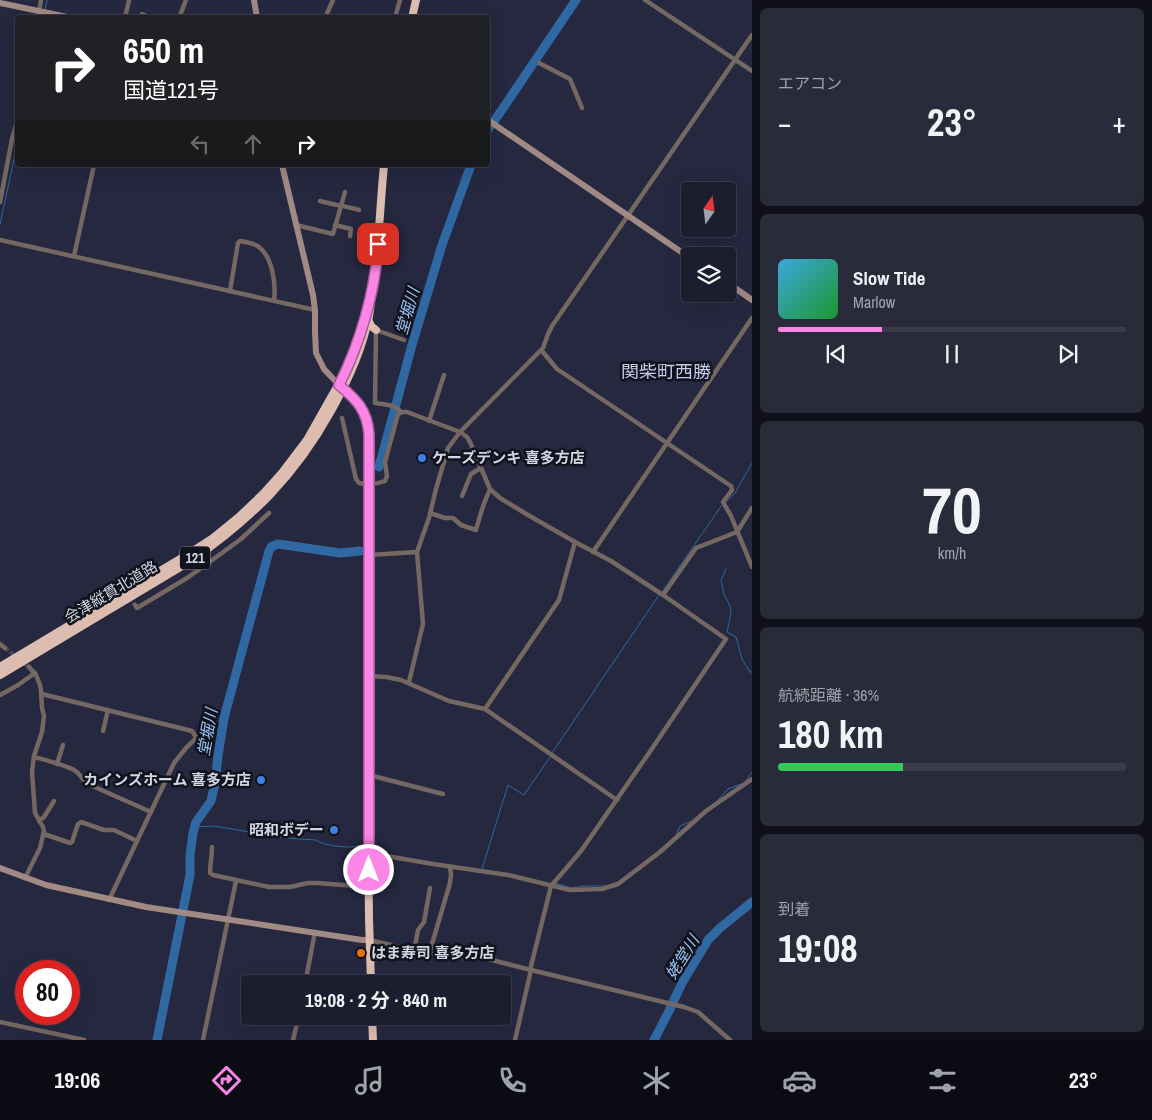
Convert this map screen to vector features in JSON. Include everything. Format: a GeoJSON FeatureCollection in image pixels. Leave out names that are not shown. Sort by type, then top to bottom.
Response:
{"type":"FeatureCollection","features":[{"type":"Feature","properties":{"kind":"highway"},"geometry":{"type":"LineString","coordinates":[[413,15],[416,0]]}},
{"type":"Feature","properties":{"kind":"highway","name":"121"},"geometry":{"type":"LineString","coordinates":[[341,387],[358,357],[368,319],[377,257],[380,196],[384,167]]}},
{"type":"Feature","properties":{"kind":"highway","name":"121"},"geometry":{"type":"LineString","coordinates":[[341,387],[373,288]]}},
{"type":"Feature","properties":{"kind":"highway"},"geometry":{"type":"LineString","coordinates":[[368,319],[371,326],[376,330]]}},
{"type":"Feature","properties":{"kind":"highway"},"geometry":{"type":"LineString","coordinates":[[365,331],[376,330]]}},
{"type":"Feature","properties":{"kind":"highway"},"geometry":{"type":"LineString","coordinates":[[341,387],[351,395],[362,409],[368,422],[369,434],[371,975]]}},
{"type":"Feature","properties":{"kind":"highway","name":"会津縦貫北道路"},"geometry":{"type":"LineString","coordinates":[[0,668],[182,558],[213,538],[240,516],[264,493],[295,458],[341,387]]}},
{"type":"Feature","properties":{"kind":"highway","name":"会津縦貫北道路"},"geometry":{"type":"LineString","coordinates":[[0,675],[192,560],[228,534],[268,498],[299,461],[322,428],[341,387]]}},
{"type":"Feature","properties":{"kind":"highway"},"geometry":{"type":"LineString","coordinates":[[372,1025],[373,1040]]}},
{"type":"Feature","properties":{"kind":"street"},"geometry":{"type":"LineString","coordinates":[[0,3],[38,14],[41,0]]}},
{"type":"Feature","properties":{"kind":"street"},"geometry":{"type":"LineString","coordinates":[[126,15],[129,0]]}},
{"type":"Feature","properties":{"kind":"street"},"geometry":{"type":"LineString","coordinates":[[179,15],[186,0]]}},
{"type":"Feature","properties":{"kind":"street"},"geometry":{"type":"LineString","coordinates":[[254,0],[256,15]]}},
{"type":"Feature","properties":{"kind":"street"},"geometry":{"type":"LineString","coordinates":[[326,15],[333,0]]}},
{"type":"Feature","properties":{"kind":"street"},"geometry":{"type":"LineString","coordinates":[[396,15],[400,0]]}},
{"type":"Feature","properties":{"kind":"street"},"geometry":{"type":"LineString","coordinates":[[645,0],[752,72]]}},
{"type":"Feature","properties":{"kind":"street"},"geometry":{"type":"LineString","coordinates":[[409,682],[423,624],[417,552],[448,448],[460,432],[542,350],[552,326],[752,35]]}},
{"type":"Feature","properties":{"kind":"street"},"geometry":{"type":"LineString","coordinates":[[540,63],[570,79],[582,108]]}},
{"type":"Feature","properties":{"kind":"street"},"geometry":{"type":"LineString","coordinates":[[490,121],[681,252]]}},
{"type":"Feature","properties":{"kind":"street"},"geometry":{"type":"LineString","coordinates":[[0,202],[15,128]]}},
{"type":"Feature","properties":{"kind":"street"},"geometry":{"type":"LineString","coordinates":[[74,256],[94,167]]}},
{"type":"Feature","properties":{"kind":"street"},"geometry":{"type":"LineString","coordinates":[[282,167],[313,295],[316,353],[324,369],[341,387]]}},
{"type":"Feature","properties":{"kind":"street"},"geometry":{"type":"LineString","coordinates":[[296,225],[333,234],[344,192]]}},
{"type":"Feature","properties":{"kind":"street"},"geometry":{"type":"LineString","coordinates":[[320,202],[360,210]]}},
{"type":"Feature","properties":{"kind":"street"},"geometry":{"type":"LineString","coordinates":[[335,225],[351,229],[350,236]]}},
{"type":"Feature","properties":{"kind":"street"},"geometry":{"type":"LineString","coordinates":[[0,240],[315,310]]}},
{"type":"Feature","properties":{"kind":"street"},"geometry":{"type":"LineString","coordinates":[[230,291],[238,243],[240,241],[251,243],[259,247],[266,254],[274,280],[274,301]]}},
{"type":"Feature","properties":{"kind":"street"},"geometry":{"type":"LineString","coordinates":[[736,289],[752,300]]}},
{"type":"Feature","properties":{"kind":"street"},"geometry":{"type":"LineString","coordinates":[[593,552],[752,318]]}},
{"type":"Feature","properties":{"kind":"street"},"geometry":{"type":"LineString","coordinates":[[404,340],[376,330],[375,403],[407,412],[460,432],[470,442],[490,490],[509,504],[611,561],[726,640],[581,851],[551,886],[515,1040]]}},
{"type":"Feature","properties":{"kind":"street"},"geometry":{"type":"LineString","coordinates":[[542,350],[557,369],[731,486],[732,490],[723,502],[752,567]]}},
{"type":"Feature","properties":{"kind":"street"},"geometry":{"type":"LineString","coordinates":[[429,420],[444,375]]}},
{"type":"Feature","properties":{"kind":"street"},"geometry":{"type":"LineString","coordinates":[[342,418],[357,480],[361,483],[369,484],[385,481],[387,476],[384,466],[398,414],[397,409]]}},
{"type":"Feature","properties":{"kind":"street"},"geometry":{"type":"LineString","coordinates":[[462,496],[471,474],[481,468]]}},
{"type":"Feature","properties":{"kind":"street"},"geometry":{"type":"LineString","coordinates":[[430,513],[445,518],[453,518],[461,525],[476,530],[482,508],[490,490]]}},
{"type":"Feature","properties":{"kind":"street"},"geometry":{"type":"LineString","coordinates":[[663,595],[696,548],[737,532],[752,508]]}},
{"type":"Feature","properties":{"kind":"street"},"geometry":{"type":"LineString","coordinates":[[135,605],[137,608],[187,578],[241,539],[269,513]]}},
{"type":"Feature","properties":{"kind":"street"},"geometry":{"type":"LineString","coordinates":[[485,709],[559,600],[575,542]]}},
{"type":"Feature","properties":{"kind":"street"},"geometry":{"type":"LineString","coordinates":[[369,555],[417,552]]}},
{"type":"Feature","properties":{"kind":"street"},"geometry":{"type":"LineString","coordinates":[[25,878],[40,848],[44,834],[43,827],[35,813],[32,772],[34,757],[42,732],[44,713],[40,685],[35,673],[29,667]]}},
{"type":"Feature","properties":{"kind":"street"},"geometry":{"type":"LineString","coordinates":[[0,695],[35,673]]}},
{"type":"Feature","properties":{"kind":"street"},"geometry":{"type":"LineString","coordinates":[[369,676],[401,680],[449,701],[485,709],[617,800]]}},
{"type":"Feature","properties":{"kind":"street"},"geometry":{"type":"LineString","coordinates":[[42,694],[192,731],[196,736],[174,763],[109,900]]}},
{"type":"Feature","properties":{"kind":"street"},"geometry":{"type":"LineString","coordinates":[[103,731],[108,710]]}},
{"type":"Feature","properties":{"kind":"street"},"geometry":{"type":"LineString","coordinates":[[57,764],[63,745]]}},
{"type":"Feature","properties":{"kind":"street"},"geometry":{"type":"LineString","coordinates":[[34,757],[77,771],[84,782],[151,812]]}},
{"type":"Feature","properties":{"kind":"street"},"geometry":{"type":"LineString","coordinates":[[369,775],[443,794]]}},
{"type":"Feature","properties":{"kind":"street"},"geometry":{"type":"LineString","coordinates":[[369,853],[508,875],[575,890],[602,889],[618,884],[660,852],[706,811],[752,779]]}},
{"type":"Feature","properties":{"kind":"street"},"geometry":{"type":"LineString","coordinates":[[39,821],[44,817],[54,801]]}},
{"type":"Feature","properties":{"kind":"street"},"geometry":{"type":"LineString","coordinates":[[44,834],[70,844],[78,824],[81,822],[104,830],[114,830],[137,840]]}},
{"type":"Feature","properties":{"kind":"street"},"geometry":{"type":"LineString","coordinates":[[212,847],[210,874],[213,875],[268,887],[290,888],[308,883],[318,883],[369,888]]}},
{"type":"Feature","properties":{"kind":"street"},"geometry":{"type":"LineString","coordinates":[[429,954],[450,883],[450,867]]}},
{"type":"Feature","properties":{"kind":"street"},"geometry":{"type":"LineString","coordinates":[[0,868],[46,885],[109,900],[181,913],[369,940],[429,954],[488,959],[691,1009],[698,1012],[730,1040]]}},
{"type":"Feature","properties":{"kind":"street"},"geometry":{"type":"LineString","coordinates":[[202,1040],[236,881]]}},
{"type":"Feature","properties":{"kind":"street"},"geometry":{"type":"LineString","coordinates":[[414,951],[418,930],[424,922],[430,888]]}},
{"type":"Feature","properties":{"kind":"street"},"geometry":{"type":"LineString","coordinates":[[307,975],[315,932]]}},
{"type":"Feature","properties":{"kind":"street"},"geometry":{"type":"LineString","coordinates":[[0,1022],[84,1040]]}},
{"type":"Feature","properties":{"kind":"street"},"geometry":{"type":"LineString","coordinates":[[293,1040],[297,1025]]}},
{"type":"Feature","properties":{"kind":"waterway"},"geometry":{"type":"LineString","coordinates":[[45,9],[47,0]]}},
{"type":"Feature","properties":{"kind":"waterway","name":"堂堀川"},"geometry":{"type":"LineString","coordinates":[[490,126],[576,0]]}},
{"type":"Feature","properties":{"kind":"waterway"},"geometry":{"type":"LineString","coordinates":[[0,224],[15,155]]}},
{"type":"Feature","properties":{"kind":"waterway","name":"堂堀川"},"geometry":{"type":"LineString","coordinates":[[379,467],[412,345],[442,245],[470,167]]}},
{"type":"Feature","properties":{"kind":"waterway"},"geometry":{"type":"LineString","coordinates":[[727,501],[735,493],[752,463]]}},
{"type":"Feature","properties":{"kind":"waterway"},"geometry":{"type":"LineString","coordinates":[[662,592],[722,505]]}},
{"type":"Feature","properties":{"kind":"waterway","name":"堂堀川"},"geometry":{"type":"LineString","coordinates":[[157,1040],[190,875],[193,833],[196,822],[211,801],[224,718],[269,551],[271,547],[278,544],[340,553],[360,551]]}},
{"type":"Feature","properties":{"kind":"waterway"},"geometry":{"type":"LineString","coordinates":[[726,569],[721,580],[731,613],[727,632],[736,637],[742,659],[750,672],[752,672]]}},
{"type":"Feature","properties":{"kind":"waterway"},"geometry":{"type":"LineString","coordinates":[[552,753],[659,595]]}},
{"type":"Feature","properties":{"kind":"waterway"},"geometry":{"type":"LineString","coordinates":[[482,869],[508,785],[524,795],[550,757]]}},
{"type":"Feature","properties":{"kind":"waterway"},"geometry":{"type":"LineString","coordinates":[[746,781],[752,772]]}},
{"type":"Feature","properties":{"kind":"waterway"},"geometry":{"type":"LineString","coordinates":[[718,800],[728,789],[741,784]]}},
{"type":"Feature","properties":{"kind":"waterway"},"geometry":{"type":"LineString","coordinates":[[676,836],[680,826],[692,821]]}},
{"type":"Feature","properties":{"kind":"waterway"},"geometry":{"type":"LineString","coordinates":[[195,827],[214,826],[285,838],[316,840],[324,844],[339,846],[352,847],[364,845]]}},
{"type":"Feature","properties":{"kind":"waterway"},"geometry":{"type":"LineString","coordinates":[[555,883],[572,888],[605,886]]}},
{"type":"Feature","properties":{"kind":"waterway","name":"姥堂川"},"geometry":{"type":"LineString","coordinates":[[654,1040],[682,983],[708,940],[752,902]]}},
{"type":"Feature","properties":{"kind":"tunnel"},"geometry":{"type":"LineString","coordinates":[[123,586],[135,605]]}},
{"type":"Feature","properties":{"kind":"tunnel"},"geometry":{"type":"LineString","coordinates":[[5,648],[29,667]]}},
{"type":"Feature","properties":{"kind":"place","name":"ケーズデンキ 喜多方店"},"geometry":{"type":"Point","coordinates":[422,458]}},
{"type":"Feature","properties":{"kind":"place","name":"カインズホーム 喜多方店"},"geometry":{"type":"Point","coordinates":[261,780]}},
{"type":"Feature","properties":{"kind":"place","name":"昭和ボデー"},"geometry":{"type":"Point","coordinates":[334,830]}},
{"type":"Feature","properties":{"kind":"place","name":"はま寿司 喜多方店"},"geometry":{"type":"Point","coordinates":[361,953]}},
{"type":"Feature","properties":{"kind":"district","name":"関柴町西勝"},"geometry":{"type":"Point","coordinates":[666,372]}},
{"type":"Feature","properties":{"kind":"route"},"geometry":{"type":"LineString","coordinates":[[369,870],[369,434],[366,415],[351,395],[339,385],[346,371],[373,288],[378,244]]}}]}
